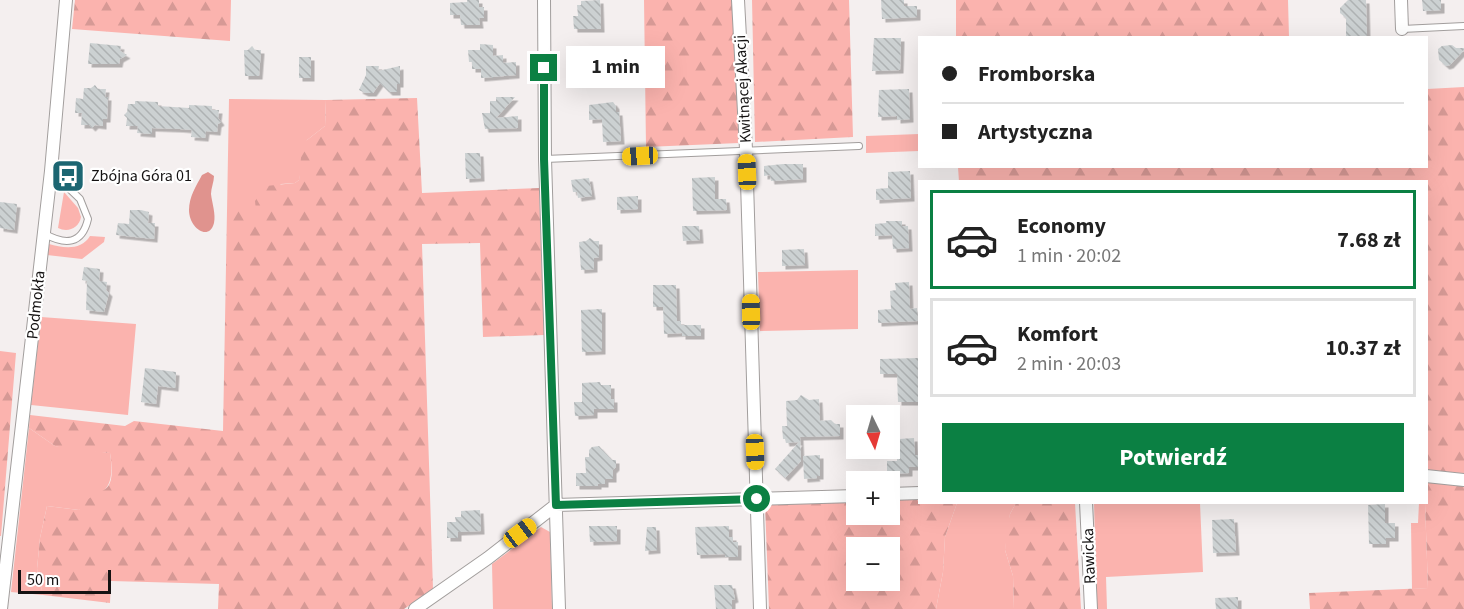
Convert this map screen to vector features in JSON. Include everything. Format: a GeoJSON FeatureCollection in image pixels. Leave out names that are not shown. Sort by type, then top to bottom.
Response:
{"type":"FeatureCollection","features":[{"type":"Feature","properties":{"kind":"street","name":"Podmokła"},"geometry":{"type":"LineString","coordinates":[[1,609],[51,171],[66,0]]}},
{"type":"Feature","properties":{"kind":"street"},"geometry":{"type":"LineString","coordinates":[[544,0],[544,159],[559,609]]}},
{"type":"Feature","properties":{"kind":"street","name":"Kwitnącej Akacji"},"geometry":{"type":"LineString","coordinates":[[738,0],[746,149],[760,609]]}},
{"type":"Feature","properties":{"kind":"street"},"geometry":{"type":"LineString","coordinates":[[1401,0],[1402,29]]}},
{"type":"Feature","properties":{"kind":"street"},"geometry":{"type":"LineString","coordinates":[[1428,476],[1464,480]]}},
{"type":"Feature","properties":{"kind":"street"},"geometry":{"type":"LineString","coordinates":[[900,495],[918,494]]}},
{"type":"Feature","properties":{"kind":"street"},"geometry":{"type":"LineString","coordinates":[[415,609],[488,558],[556,505],[846,496]]}},
{"type":"Feature","properties":{"kind":"street","name":"Rawicka"},"geometry":{"type":"LineString","coordinates":[[1086,504],[1091,609]]}},
{"type":"Feature","properties":{"kind":"lane"},"geometry":{"type":"LineString","coordinates":[[1402,29],[1464,26]]}},
{"type":"Feature","properties":{"kind":"lane"},"geometry":{"type":"LineString","coordinates":[[544,159],[588,159],[746,149],[859,146]]}},
{"type":"Feature","properties":{"kind":"lane"},"geometry":{"type":"LineString","coordinates":[[44,233],[65,242],[72,240],[84,231],[88,219],[80,199],[51,171]]}},
{"type":"Feature","properties":{"kind":"green space"},"geometry":{"type":"Polygon","coordinates":[[[75,0],[231,0],[230,41],[72,29],[75,0]]]}},
{"type":"Feature","properties":{"kind":"green space"},"geometry":{"type":"Polygon","coordinates":[[[644,0],[735,0],[739,143],[646,147],[644,0]]]}},
{"type":"Feature","properties":{"kind":"green space"},"geometry":{"type":"Polygon","coordinates":[[[752,0],[849,0],[853,137],[755,142],[752,0]]]}},
{"type":"Feature","properties":{"kind":"green space"},"geometry":{"type":"Polygon","coordinates":[[[956,0],[1288,0],[1289,36],[956,36],[956,0]]]}},
{"type":"Feature","properties":{"kind":"green space"},"geometry":{"type":"Polygon","coordinates":[[[1464,87],[1464,473],[1428,472],[1428,180],[959,180],[958,168],[1428,168],[1428,89],[1464,87]]]}},
{"type":"Feature","properties":{"kind":"green space"},"geometry":{"type":"Polygon","coordinates":[[[417,98],[422,193],[539,188],[544,335],[483,337],[480,243],[422,244],[433,589],[404,609],[218,609],[219,584],[111,581],[110,603],[43,595],[37,569],[40,538],[47,506],[79,510],[92,496],[108,486],[112,469],[110,453],[70,450],[55,446],[29,428],[30,415],[125,426],[134,421],[223,431],[227,211],[256,211],[255,201],[266,186],[295,183],[299,180],[302,146],[325,126],[326,100],[417,98]]]}},
{"type":"Feature","properties":{"kind":"green space"},"geometry":{"type":"Polygon","coordinates":[[[229,99],[326,100],[325,126],[307,140],[299,180],[295,183],[281,184],[256,211],[227,211],[229,99]]]}},
{"type":"Feature","properties":{"kind":"green space"},"geometry":{"type":"Polygon","coordinates":[[[918,134],[918,151],[866,153],[866,136],[918,134]]]}},
{"type":"Feature","properties":{"kind":"green space"},"geometry":{"type":"Polygon","coordinates":[[[64,192],[78,208],[81,217],[75,227],[69,230],[58,228],[64,192]]]}},
{"type":"Feature","properties":{"kind":"green space"},"geometry":{"type":"Polygon","coordinates":[[[90,236],[105,237],[104,242],[82,259],[47,255],[49,244],[77,246],[90,236]]]}},
{"type":"Feature","properties":{"kind":"green space"},"geometry":{"type":"Polygon","coordinates":[[[858,270],[858,329],[760,331],[758,272],[858,270]]]}},
{"type":"Feature","properties":{"kind":"green space"},"geometry":{"type":"Polygon","coordinates":[[[41,317],[136,324],[128,415],[31,405],[41,317]]]}},
{"type":"Feature","properties":{"kind":"green space"},"geometry":{"type":"Polygon","coordinates":[[[0,351],[16,353],[1,536],[0,536],[0,351]]]}},
{"type":"Feature","properties":{"kind":"green space"},"geometry":{"type":"Polygon","coordinates":[[[29,428],[55,446],[110,453],[110,482],[102,493],[79,510],[47,506],[40,538],[37,569],[43,595],[11,592],[29,428]]]}},
{"type":"Feature","properties":{"kind":"green space"},"geometry":{"type":"Polygon","coordinates":[[[1428,481],[1464,482],[1464,609],[1310,609],[1309,593],[1428,588],[1425,504],[1428,504],[1428,481]]]}},
{"type":"Feature","properties":{"kind":"green space"},"geometry":{"type":"Polygon","coordinates":[[[918,499],[918,504],[957,504],[945,537],[943,572],[936,609],[769,609],[765,505],[846,501],[846,525],[900,525],[900,500],[918,499]]]}},
{"type":"Feature","properties":{"kind":"green space"},"geometry":{"type":"Polygon","coordinates":[[[957,504],[1015,504],[1010,514],[1005,550],[1013,576],[1014,609],[936,609],[943,572],[945,537],[957,504]]]}},
{"type":"Feature","properties":{"kind":"green space"},"geometry":{"type":"Polygon","coordinates":[[[1015,504],[1075,504],[1081,609],[1014,609],[1013,576],[1005,550],[1010,514],[1015,504]]]}},
{"type":"Feature","properties":{"kind":"green space"},"geometry":{"type":"Polygon","coordinates":[[[1094,504],[1200,504],[1203,572],[1106,577],[1107,609],[1097,609],[1094,504]]]}},
{"type":"Feature","properties":{"kind":"green space"},"geometry":{"type":"Polygon","coordinates":[[[1419,504],[1425,504],[1428,588],[1412,589],[1411,523],[1418,523],[1419,504]]]}},
{"type":"Feature","properties":{"kind":"green space"},"geometry":{"type":"Polygon","coordinates":[[[541,527],[550,532],[552,609],[493,609],[492,564],[541,527]]]}},
{"type":"Feature","properties":{"kind":"shaded area"},"geometry":{"type":"Polygon","coordinates":[[[208,172],[214,176],[211,194],[214,223],[208,232],[204,232],[192,222],[189,205],[202,175],[208,172]]]}},
{"type":"Feature","properties":{"kind":"building"},"geometry":{"type":"Polygon","coordinates":[[[467,0],[479,0],[479,7],[484,7],[484,18],[479,18],[480,25],[461,25],[460,15],[450,15],[450,3],[467,2],[467,0]]]}},
{"type":"Feature","properties":{"kind":"building"},"geometry":{"type":"Polygon","coordinates":[[[600,0],[601,29],[574,29],[573,16],[578,16],[577,5],[581,5],[581,1],[600,0]]]}},
{"type":"Feature","properties":{"kind":"building"},"geometry":{"type":"Polygon","coordinates":[[[881,0],[904,0],[904,6],[917,6],[917,17],[882,19],[881,0]]]}},
{"type":"Feature","properties":{"kind":"building"},"geometry":{"type":"Polygon","coordinates":[[[1348,0],[1366,0],[1367,36],[1346,36],[1346,18],[1340,13],[1340,8],[1348,0]]]}},
{"type":"Feature","properties":{"kind":"building"},"geometry":{"type":"Polygon","coordinates":[[[1422,0],[1441,0],[1441,10],[1423,11],[1422,0]]]}},
{"type":"Feature","properties":{"kind":"building"},"geometry":{"type":"Polygon","coordinates":[[[874,38],[901,38],[900,70],[872,71],[874,38]]]}},
{"type":"Feature","properties":{"kind":"building"},"geometry":{"type":"Polygon","coordinates":[[[90,43],[121,46],[120,51],[127,55],[120,59],[119,64],[88,64],[90,43]]]}},
{"type":"Feature","properties":{"kind":"building"},"geometry":{"type":"Polygon","coordinates":[[[480,44],[493,45],[493,56],[503,55],[503,63],[516,62],[516,75],[481,78],[481,69],[472,69],[468,50],[480,50],[480,44]]]}},
{"type":"Feature","properties":{"kind":"building"},"geometry":{"type":"Polygon","coordinates":[[[1452,45],[1456,48],[1464,48],[1464,50],[1450,65],[1446,66],[1439,60],[1438,49],[1452,45]]]}},
{"type":"Feature","properties":{"kind":"building"},"geometry":{"type":"Polygon","coordinates":[[[252,46],[255,50],[261,50],[259,76],[245,76],[244,50],[252,46]]]}},
{"type":"Feature","properties":{"kind":"building"},"geometry":{"type":"Polygon","coordinates":[[[576,52],[595,52],[595,83],[576,84],[576,52]]]}},
{"type":"Feature","properties":{"kind":"building"},"geometry":{"type":"Polygon","coordinates":[[[299,57],[311,57],[311,78],[299,78],[299,57]]]}},
{"type":"Feature","properties":{"kind":"building"},"geometry":{"type":"Polygon","coordinates":[[[366,66],[379,66],[378,71],[400,66],[400,84],[397,84],[397,92],[389,92],[380,83],[373,93],[359,90],[366,75],[366,66]]]}},
{"type":"Feature","properties":{"kind":"building"},"geometry":{"type":"Polygon","coordinates":[[[95,85],[98,89],[106,89],[107,119],[103,119],[103,126],[95,125],[92,128],[89,125],[81,125],[82,113],[75,113],[76,98],[83,99],[84,88],[91,88],[95,85]]]}},
{"type":"Feature","properties":{"kind":"building"},"geometry":{"type":"Polygon","coordinates":[[[909,89],[910,119],[897,120],[897,116],[878,117],[879,90],[909,89]]]}},
{"type":"Feature","properties":{"kind":"building"},"geometry":{"type":"Polygon","coordinates":[[[496,97],[515,97],[496,118],[518,116],[518,128],[485,129],[482,113],[490,113],[490,101],[496,101],[496,97]]]}},
{"type":"Feature","properties":{"kind":"building"},"geometry":{"type":"Polygon","coordinates":[[[135,101],[158,102],[158,106],[189,108],[189,105],[212,106],[212,110],[219,110],[218,118],[221,122],[218,124],[217,132],[206,131],[205,138],[191,137],[192,130],[180,129],[152,128],[152,134],[137,133],[138,126],[126,126],[127,118],[124,115],[128,104],[135,104],[135,101]]]}},
{"type":"Feature","properties":{"kind":"building"},"geometry":{"type":"Polygon","coordinates":[[[613,102],[616,112],[619,112],[621,141],[603,142],[602,119],[589,120],[589,105],[613,102]]]}},
{"type":"Feature","properties":{"kind":"building"},"geometry":{"type":"Polygon","coordinates":[[[465,153],[480,153],[481,178],[466,179],[465,153]]]}},
{"type":"Feature","properties":{"kind":"building"},"geometry":{"type":"Polygon","coordinates":[[[803,164],[803,179],[771,181],[770,175],[764,176],[764,166],[803,164]]]}},
{"type":"Feature","properties":{"kind":"building"},"geometry":{"type":"Polygon","coordinates":[[[910,171],[911,198],[876,200],[876,189],[888,188],[888,172],[910,171]]]}},
{"type":"Feature","properties":{"kind":"building"},"geometry":{"type":"Polygon","coordinates":[[[715,177],[715,199],[726,199],[727,210],[693,211],[692,178],[715,177]]]}},
{"type":"Feature","properties":{"kind":"building"},"geometry":{"type":"Polygon","coordinates":[[[589,178],[592,196],[578,198],[577,192],[573,192],[571,180],[589,178]]]}},
{"type":"Feature","properties":{"kind":"building"},"geometry":{"type":"Polygon","coordinates":[[[638,196],[638,209],[617,210],[617,197],[638,196]]]}},
{"type":"Feature","properties":{"kind":"building"},"geometry":{"type":"Polygon","coordinates":[[[0,202],[17,204],[14,230],[0,228],[0,202]]]}},
{"type":"Feature","properties":{"kind":"building"},"geometry":{"type":"Polygon","coordinates":[[[130,210],[149,212],[148,223],[155,223],[154,239],[116,235],[118,223],[129,224],[130,210]]]}},
{"type":"Feature","properties":{"kind":"building"},"geometry":{"type":"Polygon","coordinates":[[[886,221],[902,221],[902,226],[908,226],[909,248],[893,249],[892,235],[875,236],[875,224],[886,223],[886,221]]]}},
{"type":"Feature","properties":{"kind":"building"},"geometry":{"type":"Polygon","coordinates":[[[682,226],[699,226],[700,240],[683,241],[682,226]]]}},
{"type":"Feature","properties":{"kind":"building"},"geometry":{"type":"Polygon","coordinates":[[[590,238],[599,241],[599,257],[594,258],[594,269],[581,270],[579,242],[590,238]]]}},
{"type":"Feature","properties":{"kind":"building"},"geometry":{"type":"Polygon","coordinates":[[[804,249],[805,265],[782,266],[782,250],[804,249]]]}},
{"type":"Feature","properties":{"kind":"building"},"geometry":{"type":"Polygon","coordinates":[[[84,267],[100,269],[99,281],[107,282],[106,290],[109,293],[104,312],[86,310],[87,281],[82,280],[84,267]]]}},
{"type":"Feature","properties":{"kind":"building"},"geometry":{"type":"Polygon","coordinates":[[[909,282],[910,309],[917,308],[918,321],[878,323],[878,310],[891,309],[890,291],[896,290],[895,283],[909,282]]]}},
{"type":"Feature","properties":{"kind":"building"},"geometry":{"type":"Polygon","coordinates":[[[653,285],[676,285],[677,321],[681,321],[681,325],[701,325],[701,336],[682,336],[682,333],[664,334],[663,307],[653,307],[653,285]]]}},
{"type":"Feature","properties":{"kind":"building"},"geometry":{"type":"Polygon","coordinates":[[[602,309],[602,351],[582,352],[581,310],[602,309]]]}},
{"type":"Feature","properties":{"kind":"building"},"geometry":{"type":"Polygon","coordinates":[[[918,358],[918,402],[898,402],[897,374],[880,374],[880,359],[918,358]]]}},
{"type":"Feature","properties":{"kind":"building"},"geometry":{"type":"Polygon","coordinates":[[[145,368],[176,372],[175,388],[158,386],[156,404],[141,402],[145,368]]]}},
{"type":"Feature","properties":{"kind":"building"},"geometry":{"type":"Polygon","coordinates":[[[600,382],[601,385],[611,385],[614,409],[594,409],[594,415],[575,416],[574,402],[582,402],[582,383],[600,382]]]}},
{"type":"Feature","properties":{"kind":"building"},"geometry":{"type":"Polygon","coordinates":[[[801,395],[809,400],[819,399],[820,421],[831,420],[835,424],[840,424],[840,436],[800,437],[801,461],[785,478],[775,469],[799,442],[786,443],[783,439],[782,426],[787,426],[786,401],[797,400],[801,395]]]}},
{"type":"Feature","properties":{"kind":"building"},"geometry":{"type":"Polygon","coordinates":[[[914,438],[918,467],[909,467],[909,473],[887,471],[887,461],[900,459],[900,439],[914,438]]]}},
{"type":"Feature","properties":{"kind":"building"},"geometry":{"type":"Polygon","coordinates":[[[599,446],[612,460],[616,460],[613,479],[605,479],[605,484],[598,484],[598,486],[576,486],[576,473],[586,473],[585,457],[589,457],[589,450],[599,446]]]}},
{"type":"Feature","properties":{"kind":"building"},"geometry":{"type":"Polygon","coordinates":[[[820,455],[820,476],[804,479],[803,456],[820,455]]]}},
{"type":"Feature","properties":{"kind":"building"},"geometry":{"type":"Polygon","coordinates":[[[1385,504],[1385,523],[1395,523],[1395,538],[1386,538],[1386,544],[1369,544],[1368,505],[1385,504]]]}},
{"type":"Feature","properties":{"kind":"building"},"geometry":{"type":"Polygon","coordinates":[[[480,510],[481,531],[458,532],[458,538],[447,538],[447,522],[456,522],[455,517],[461,517],[461,511],[480,510]]]}},
{"type":"Feature","properties":{"kind":"building"},"geometry":{"type":"Polygon","coordinates":[[[1234,519],[1236,552],[1213,553],[1212,520],[1234,519]]]}},
{"type":"Feature","properties":{"kind":"building"},"geometry":{"type":"Polygon","coordinates":[[[589,526],[617,526],[617,541],[590,542],[589,526]]]}},
{"type":"Feature","properties":{"kind":"building"},"geometry":{"type":"Polygon","coordinates":[[[729,526],[729,537],[733,537],[733,542],[738,542],[738,557],[725,557],[725,554],[697,555],[695,527],[729,526]]]}},
{"type":"Feature","properties":{"kind":"building"},"geometry":{"type":"Polygon","coordinates":[[[647,527],[656,527],[657,550],[645,551],[647,527]]]}},
{"type":"Feature","properties":{"kind":"building"},"geometry":{"type":"Polygon","coordinates":[[[714,585],[732,585],[735,599],[732,600],[732,609],[716,609],[714,585]]]}},
{"type":"Feature","properties":{"kind":"building"},"geometry":{"type":"Polygon","coordinates":[[[1238,597],[1238,609],[1216,609],[1215,598],[1238,597]]]}},
{"type":"Feature","properties":{"kind":"place","name":"Zbójna Góra 01"},"geometry":{"type":"Point","coordinates":[68,176]}},
{"type":"Feature","properties":{"kind":"route"},"geometry":{"type":"LineString","coordinates":[[544,68],[544,159],[556,505],[757,499]]}}]}
